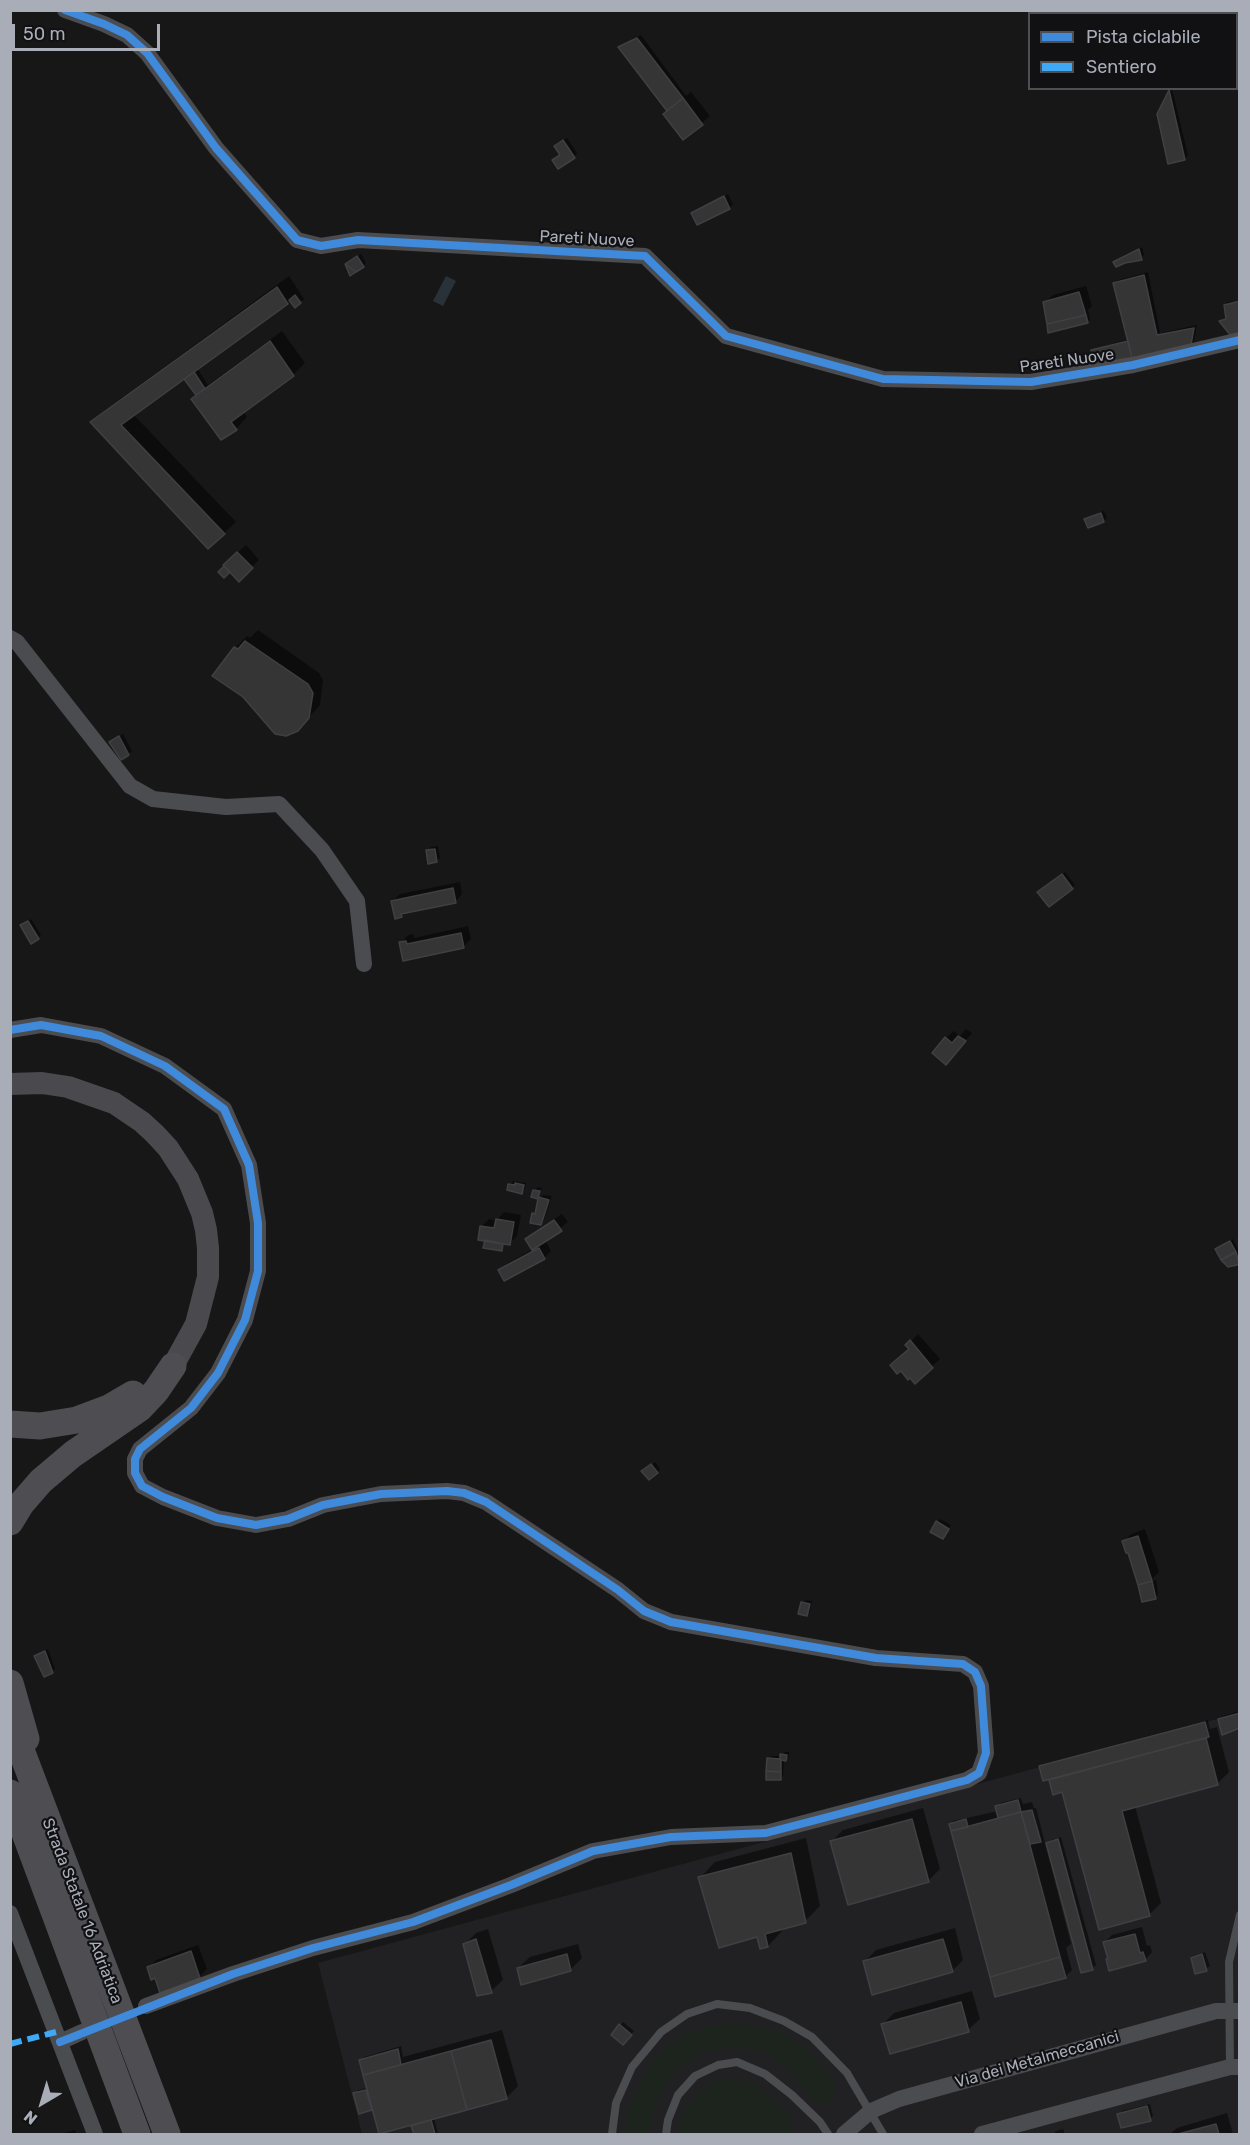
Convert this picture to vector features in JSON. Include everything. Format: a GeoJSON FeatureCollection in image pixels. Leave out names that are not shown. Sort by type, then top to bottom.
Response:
{"type":"FeatureCollection","features":[{"type":"Feature","properties":{"kind":"highway"},"geometry":{"type":"LineString","coordinates":[[10,1424],[50,1425],[86,1417],[117,1404],[173,1366]]}},
{"type":"Feature","properties":{"kind":"highway"},"geometry":{"type":"LineString","coordinates":[[10,1521],[40,1481],[73,1454],[140,1408],[156,1391],[173,1366]]}},
{"type":"Feature","properties":{"kind":"highway"},"geometry":{"type":"LineString","coordinates":[[10,1683],[52,1830]]}},
{"type":"Feature","properties":{"kind":"highway","name":"Strada Statale 16 Adriatica"},"geometry":{"type":"LineString","coordinates":[[10,1721],[167,2134]]}},
{"type":"Feature","properties":{"kind":"highway","name":"Strada Statale 16 Adriatica"},"geometry":{"type":"LineString","coordinates":[[10,1793],[136,2134]]}},
{"type":"Feature","properties":{"kind":"main road"},"geometry":{"type":"LineString","coordinates":[[10,1084],[42,1083],[68,1087],[114,1103],[155,1134],[168,1148],[188,1179],[202,1213],[206,1230],[208,1277],[196,1324],[173,1366]]}},
{"type":"Feature","properties":{"kind":"street","name":"Pareti Nuove"},"geometry":{"type":"LineString","coordinates":[[65,10],[127,35],[147,53],[216,148],[297,240],[321,246],[358,240],[645,256],[726,336],[883,380],[1031,382],[1133,365],[1239,340]]}},
{"type":"Feature","properties":{"kind":"street"},"geometry":{"type":"LineString","coordinates":[[10,638],[17,642],[130,786],[153,799],[226,807],[279,804],[322,850],[357,901],[364,964]]}},
{"type":"Feature","properties":{"kind":"street"},"geometry":{"type":"LineString","coordinates":[[10,1030],[41,1025],[101,1036],[165,1066],[224,1109],[249,1165],[258,1223],[258,1271],[245,1320],[218,1373],[191,1408],[140,1449],[135,1459],[135,1473],[141,1486],[217,1518],[256,1525],[288,1520],[323,1505],[381,1494],[447,1491],[464,1493],[486,1503],[618,1590],[644,1611],[671,1623],[876,1658],[963,1664],[975,1672],[981,1686],[986,1753],[980,1773],[967,1780],[766,1833],[671,1837],[593,1851],[413,1922],[313,1948],[146,2006]]}},
{"type":"Feature","properties":{"kind":"street"},"geometry":{"type":"LineString","coordinates":[[10,1913],[95,2134]]}},
{"type":"Feature","properties":{"kind":"street","name":"Via dei Metalmeccanici"},"geometry":{"type":"LineString","coordinates":[[844,2134],[871,2111],[898,2099],[1216,2010],[1234,2010]]}},
{"type":"Feature","properties":{"kind":"street"},"geometry":{"type":"LineString","coordinates":[[60,2042],[82,2032]]}},
{"type":"Feature","properties":{"kind":"street"},"geometry":{"type":"LineString","coordinates":[[982,2134],[1235,2067]]}},
{"type":"Feature","properties":{"kind":"lane"},"geometry":{"type":"LineString","coordinates":[[1235,2067],[1234,2010],[1229,1962],[1239,1915]]}},
{"type":"Feature","properties":{"kind":"lane"},"geometry":{"type":"LineString","coordinates":[[612,2134],[616,2103],[632,2067],[661,2032],[687,2014],[717,2004],[750,2008],[784,2021],[812,2037],[847,2073],[883,2134]]}},
{"type":"Feature","properties":{"kind":"lane"},"geometry":{"type":"LineString","coordinates":[[666,2134],[668,2120],[678,2095],[695,2076],[718,2065],[737,2062],[765,2074],[792,2095],[820,2122],[828,2134]]}},
{"type":"Feature","properties":{"kind":"shaded area"},"geometry":{"type":"Polygon","coordinates":[[[446,276],[456,281],[443,306],[433,301],[446,276]]]}},
{"type":"Feature","properties":{"kind":"shaded area"},"geometry":{"type":"Polygon","coordinates":[[[1239,1713],[1239,2134],[362,2134],[318,1963],[1239,1713]]]}},
{"type":"Feature","properties":{"kind":"shaded area"},"geometry":{"type":"Polygon","coordinates":[[[734,2023],[765,2028],[786,2035],[805,2048],[828,2073],[836,2089],[834,2097],[828,2103],[818,2104],[812,2101],[790,2071],[775,2059],[758,2051],[733,2046],[704,2052],[677,2069],[664,2087],[653,2109],[650,2134],[627,2134],[628,2110],[648,2067],[661,2051],[678,2037],[710,2026],[734,2023]]]}},
{"type":"Feature","properties":{"kind":"shaded area"},"geometry":{"type":"Polygon","coordinates":[[[719,2080],[738,2080],[756,2084],[789,2116],[793,2134],[680,2134],[680,2121],[688,2104],[703,2087],[719,2080]]]}},
{"type":"Feature","properties":{"kind":"building"},"geometry":{"type":"Polygon","coordinates":[[[637,38],[683,98],[667,111],[618,47],[637,38]]]}},
{"type":"Feature","properties":{"kind":"building"},"geometry":{"type":"Polygon","coordinates":[[[1169,90],[1185,160],[1168,164],[1157,114],[1169,90]]]}},
{"type":"Feature","properties":{"kind":"building"},"geometry":{"type":"Polygon","coordinates":[[[683,98],[703,125],[683,140],[663,114],[683,98]]]}},
{"type":"Feature","properties":{"kind":"building"},"geometry":{"type":"Polygon","coordinates":[[[563,140],[575,158],[558,169],[552,160],[560,155],[554,146],[563,140]]]}},
{"type":"Feature","properties":{"kind":"building"},"geometry":{"type":"Polygon","coordinates":[[[724,196],[730,209],[697,225],[691,213],[724,196]]]}},
{"type":"Feature","properties":{"kind":"building"},"geometry":{"type":"Polygon","coordinates":[[[1139,249],[1142,260],[1116,267],[1113,262],[1139,249]]]}},
{"type":"Feature","properties":{"kind":"building"},"geometry":{"type":"Polygon","coordinates":[[[357,256],[364,267],[356,272],[345,264],[357,256]]]}},
{"type":"Feature","properties":{"kind":"building"},"geometry":{"type":"Polygon","coordinates":[[[345,264],[356,272],[350,276],[345,264]]]}},
{"type":"Feature","properties":{"kind":"building"},"geometry":{"type":"Polygon","coordinates":[[[1144,275],[1157,335],[1194,328],[1191,345],[1132,358],[1113,283],[1144,275]]]}},
{"type":"Feature","properties":{"kind":"building"},"geometry":{"type":"Polygon","coordinates":[[[277,287],[288,304],[121,425],[225,534],[208,549],[90,422],[277,287]]]}},
{"type":"Feature","properties":{"kind":"building"},"geometry":{"type":"Polygon","coordinates":[[[1079,292],[1086,315],[1047,324],[1043,302],[1079,292]]]}},
{"type":"Feature","properties":{"kind":"building"},"geometry":{"type":"Polygon","coordinates":[[[295,295],[301,303],[295,308],[289,300],[295,295]]]}},
{"type":"Feature","properties":{"kind":"building"},"geometry":{"type":"Polygon","coordinates":[[[1240,301],[1240,334],[1231,336],[1219,321],[1226,319],[1224,305],[1240,301]]]}},
{"type":"Feature","properties":{"kind":"building"},"geometry":{"type":"Polygon","coordinates":[[[1086,315],[1088,323],[1048,333],[1047,324],[1086,315]]]}},
{"type":"Feature","properties":{"kind":"building"},"geometry":{"type":"Polygon","coordinates":[[[270,341],[294,376],[231,422],[237,430],[221,440],[191,399],[270,341]]]}},
{"type":"Feature","properties":{"kind":"building"},"geometry":{"type":"Polygon","coordinates":[[[1128,341],[1132,358],[1095,368],[1091,350],[1128,341]]]}},
{"type":"Feature","properties":{"kind":"building"},"geometry":{"type":"Polygon","coordinates":[[[194,372],[205,389],[196,395],[184,379],[194,372]]]}},
{"type":"Feature","properties":{"kind":"building"},"geometry":{"type":"Polygon","coordinates":[[[1101,513],[1104,522],[1088,528],[1084,519],[1101,513]]]}},
{"type":"Feature","properties":{"kind":"building"},"geometry":{"type":"Polygon","coordinates":[[[237,552],[253,568],[239,582],[223,565],[237,552]]]}},
{"type":"Feature","properties":{"kind":"building"},"geometry":{"type":"Polygon","coordinates":[[[224,566],[230,572],[224,578],[218,572],[224,566]]]}},
{"type":"Feature","properties":{"kind":"building"},"geometry":{"type":"Polygon","coordinates":[[[245,641],[308,684],[313,693],[309,718],[298,731],[286,736],[275,734],[243,697],[212,676],[234,647],[238,649],[245,641]]]}},
{"type":"Feature","properties":{"kind":"building"},"geometry":{"type":"Polygon","coordinates":[[[119,736],[129,755],[121,760],[109,742],[119,736]]]}},
{"type":"Feature","properties":{"kind":"building"},"geometry":{"type":"Polygon","coordinates":[[[435,849],[437,862],[428,864],[426,850],[435,849]]]}},
{"type":"Feature","properties":{"kind":"building"},"geometry":{"type":"Polygon","coordinates":[[[1062,874],[1073,889],[1049,907],[1037,892],[1062,874]]]}},
{"type":"Feature","properties":{"kind":"building"},"geometry":{"type":"Polygon","coordinates":[[[453,888],[456,903],[401,914],[402,917],[395,919],[391,901],[453,888]]]}},
{"type":"Feature","properties":{"kind":"building"},"geometry":{"type":"Polygon","coordinates":[[[28,921],[39,939],[31,944],[20,925],[28,921]]]}},
{"type":"Feature","properties":{"kind":"building"},"geometry":{"type":"Polygon","coordinates":[[[461,933],[464,948],[403,961],[399,942],[406,941],[407,944],[461,933]]]}},
{"type":"Feature","properties":{"kind":"building"},"geometry":{"type":"Polygon","coordinates":[[[958,1036],[966,1041],[946,1065],[932,1053],[945,1037],[952,1043],[958,1036]]]}},
{"type":"Feature","properties":{"kind":"building"},"geometry":{"type":"Polygon","coordinates":[[[515,1183],[524,1185],[522,1194],[507,1190],[508,1184],[515,1185],[515,1183]]]}},
{"type":"Feature","properties":{"kind":"building"},"geometry":{"type":"Polygon","coordinates":[[[533,1190],[540,1191],[538,1197],[549,1200],[541,1225],[530,1223],[532,1213],[535,1214],[538,1199],[531,1197],[533,1190]]]}},
{"type":"Feature","properties":{"kind":"building"},"geometry":{"type":"Polygon","coordinates":[[[496,1219],[514,1222],[510,1245],[478,1240],[480,1226],[494,1228],[496,1219]]]}},
{"type":"Feature","properties":{"kind":"building"},"geometry":{"type":"Polygon","coordinates":[[[554,1220],[562,1231],[532,1250],[525,1239],[554,1220]]]}},
{"type":"Feature","properties":{"kind":"building"},"geometry":{"type":"Polygon","coordinates":[[[485,1240],[503,1244],[502,1251],[483,1248],[485,1240]]]}},
{"type":"Feature","properties":{"kind":"building"},"geometry":{"type":"Polygon","coordinates":[[[1230,1241],[1236,1252],[1221,1260],[1215,1249],[1230,1241]]]}},
{"type":"Feature","properties":{"kind":"building"},"geometry":{"type":"Polygon","coordinates":[[[539,1248],[545,1259],[504,1281],[498,1270],[539,1248]]]}},
{"type":"Feature","properties":{"kind":"building"},"geometry":{"type":"Polygon","coordinates":[[[1236,1252],[1239,1263],[1237,1265],[1228,1267],[1221,1260],[1236,1252]]]}},
{"type":"Feature","properties":{"kind":"building"},"geometry":{"type":"Polygon","coordinates":[[[910,1340],[933,1368],[915,1384],[910,1378],[908,1380],[901,1371],[897,1374],[890,1365],[909,1349],[905,1345],[910,1340]]]}},
{"type":"Feature","properties":{"kind":"building"},"geometry":{"type":"Polygon","coordinates":[[[651,1464],[658,1473],[649,1480],[641,1471],[651,1464]]]}},
{"type":"Feature","properties":{"kind":"building"},"geometry":{"type":"Polygon","coordinates":[[[936,1521],[949,1529],[943,1539],[930,1532],[936,1521]]]}},
{"type":"Feature","properties":{"kind":"building"},"geometry":{"type":"Polygon","coordinates":[[[1138,1536],[1152,1581],[1138,1585],[1122,1541],[1138,1536]]]}},
{"type":"Feature","properties":{"kind":"building"},"geometry":{"type":"Polygon","coordinates":[[[1152,1581],[1156,1599],[1142,1602],[1138,1585],[1152,1581]]]}},
{"type":"Feature","properties":{"kind":"building"},"geometry":{"type":"Polygon","coordinates":[[[801,1602],[810,1604],[807,1616],[798,1614],[801,1602]]]}},
{"type":"Feature","properties":{"kind":"building"},"geometry":{"type":"Polygon","coordinates":[[[45,1651],[53,1673],[44,1677],[34,1656],[45,1651]]]}},
{"type":"Feature","properties":{"kind":"building"},"geometry":{"type":"Polygon","coordinates":[[[1240,1713],[1240,1728],[1222,1735],[1218,1719],[1240,1713]]]}},
{"type":"Feature","properties":{"kind":"building"},"geometry":{"type":"Polygon","coordinates":[[[1205,1722],[1209,1737],[1043,1781],[1039,1766],[1205,1722]]]}},
{"type":"Feature","properties":{"kind":"building"},"geometry":{"type":"Polygon","coordinates":[[[1206,1738],[1218,1785],[1122,1811],[1150,1916],[1099,1930],[1062,1792],[1053,1795],[1049,1780],[1206,1738]]]}},
{"type":"Feature","properties":{"kind":"building"},"geometry":{"type":"Polygon","coordinates":[[[780,1754],[787,1755],[786,1761],[781,1760],[781,1772],[766,1771],[767,1758],[780,1759],[780,1754]]]}},
{"type":"Feature","properties":{"kind":"building"},"geometry":{"type":"Polygon","coordinates":[[[766,1771],[781,1772],[781,1780],[766,1780],[766,1771]]]}},
{"type":"Feature","properties":{"kind":"building"},"geometry":{"type":"Polygon","coordinates":[[[1018,1800],[1021,1812],[998,1818],[995,1806],[1018,1800]]]}},
{"type":"Feature","properties":{"kind":"building"},"geometry":{"type":"Polygon","coordinates":[[[1032,1810],[1041,1842],[1030,1844],[1021,1812],[1032,1810]]]}},
{"type":"Feature","properties":{"kind":"building"},"geometry":{"type":"Polygon","coordinates":[[[1021,1812],[1060,1957],[990,1977],[951,1831],[1021,1812]]]}},
{"type":"Feature","properties":{"kind":"building"},"geometry":{"type":"Polygon","coordinates":[[[912,1819],[929,1882],[848,1905],[830,1841],[912,1819]]]}},
{"type":"Feature","properties":{"kind":"building"},"geometry":{"type":"Polygon","coordinates":[[[966,1819],[968,1827],[951,1831],[949,1824],[966,1819]]]}},
{"type":"Feature","properties":{"kind":"building"},"geometry":{"type":"Polygon","coordinates":[[[1058,1839],[1093,1970],[1081,1973],[1046,1843],[1058,1839]]]}},
{"type":"Feature","properties":{"kind":"building"},"geometry":{"type":"Polygon","coordinates":[[[791,1853],[806,1923],[765,1934],[768,1947],[760,1949],[757,1937],[719,1948],[698,1877],[791,1853]]]}},
{"type":"Feature","properties":{"kind":"building"},"geometry":{"type":"Polygon","coordinates":[[[1135,1934],[1140,1953],[1143,1952],[1146,1961],[1109,1971],[1103,1942],[1135,1934]]]}},
{"type":"Feature","properties":{"kind":"building"},"geometry":{"type":"Polygon","coordinates":[[[476,1939],[492,1993],[477,1996],[463,1944],[476,1939]]]}},
{"type":"Feature","properties":{"kind":"building"},"geometry":{"type":"Polygon","coordinates":[[[943,1939],[953,1972],[872,1995],[863,1961],[943,1939]]]}},
{"type":"Feature","properties":{"kind":"building"},"geometry":{"type":"Polygon","coordinates":[[[191,1951],[200,1978],[160,1993],[155,1978],[151,1980],[147,1967],[191,1951]]]}},
{"type":"Feature","properties":{"kind":"building"},"geometry":{"type":"Polygon","coordinates":[[[567,1954],[571,1971],[521,1985],[517,1968],[567,1954]]]}},
{"type":"Feature","properties":{"kind":"building"},"geometry":{"type":"Polygon","coordinates":[[[1202,1954],[1207,1971],[1195,1974],[1191,1958],[1202,1954]]]}},
{"type":"Feature","properties":{"kind":"building"},"geometry":{"type":"Polygon","coordinates":[[[1060,1957],[1066,1978],[995,1997],[990,1977],[1060,1957]]]}},
{"type":"Feature","properties":{"kind":"building"},"geometry":{"type":"Polygon","coordinates":[[[961,2002],[969,2032],[890,2054],[881,2024],[961,2002]]]}},
{"type":"Feature","properties":{"kind":"building"},"geometry":{"type":"Polygon","coordinates":[[[619,2024],[632,2035],[623,2045],[611,2035],[619,2024]]]}},
{"type":"Feature","properties":{"kind":"building"},"geometry":{"type":"Polygon","coordinates":[[[491,2040],[507,2099],[467,2110],[451,2051],[491,2040]]]}},
{"type":"Feature","properties":{"kind":"building"},"geometry":{"type":"Polygon","coordinates":[[[398,2049],[401,2065],[363,2075],[359,2060],[398,2049]]]}},
{"type":"Feature","properties":{"kind":"building"},"geometry":{"type":"Polygon","coordinates":[[[451,2051],[467,2110],[379,2134],[363,2075],[451,2051]]]}},
{"type":"Feature","properties":{"kind":"building"},"geometry":{"type":"Polygon","coordinates":[[[366,2090],[372,2110],[359,2114],[353,2093],[366,2090]]]}},
{"type":"Feature","properties":{"kind":"building"},"geometry":{"type":"Polygon","coordinates":[[[1147,2106],[1151,2121],[1121,2128],[1117,2114],[1147,2106]]]}},
{"type":"Feature","properties":{"kind":"building"},"geometry":{"type":"Polygon","coordinates":[[[431,2120],[435,2134],[414,2134],[411,2126],[431,2120]]]}},
{"type":"Feature","properties":{"kind":"building"},"geometry":{"type":"Polygon","coordinates":[[[1216,2124],[1219,2134],[1178,2134],[1216,2124]]]}},
{"type":"Feature","properties":{"kind":"marked path"},"geometry":{"type":"LineString","coordinates":[[10,2044],[56,2032]]}},
{"type":"Feature","properties":{"kind":"cycle path"},"geometry":{"type":"LineString","coordinates":[[65,10],[127,35],[147,53],[216,148],[297,240],[321,246],[358,240],[645,256],[726,336],[883,379],[1031,382],[1133,365],[1240,340]]}},
{"type":"Feature","properties":{"kind":"cycle path"},"geometry":{"type":"LineString","coordinates":[[10,1030],[41,1025],[101,1036],[165,1066],[224,1109],[249,1165],[258,1223],[258,1271],[245,1320],[218,1373],[191,1408],[140,1449],[135,1459],[135,1473],[142,1486],[163,1497],[217,1518],[256,1525],[288,1519],[323,1505],[381,1494],[447,1491],[464,1493],[486,1502],[618,1590],[644,1611],[671,1622],[876,1658],[963,1664],[975,1672],[981,1686],[986,1753],[979,1773],[967,1780],[766,1833],[671,1837],[593,1851],[413,1922],[313,1948],[233,1974],[60,2042]]}}]}
